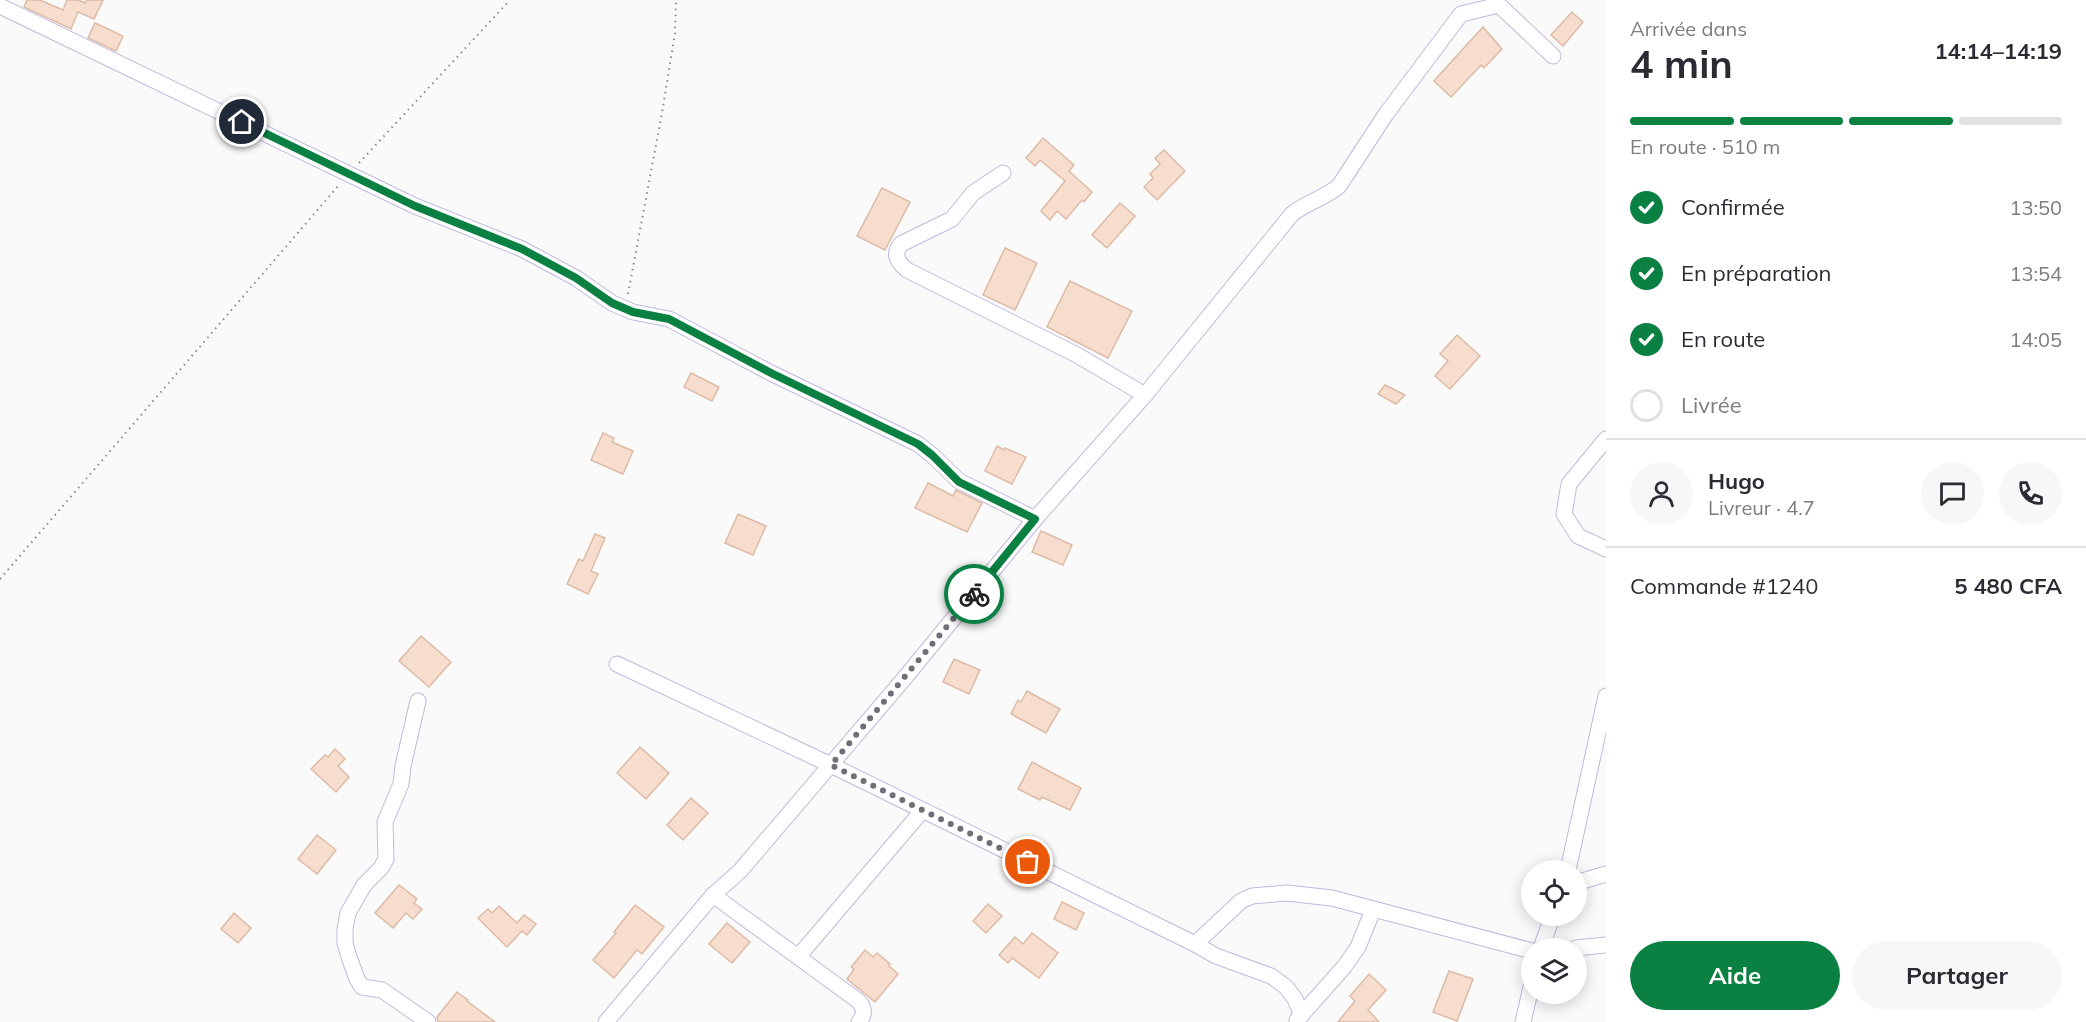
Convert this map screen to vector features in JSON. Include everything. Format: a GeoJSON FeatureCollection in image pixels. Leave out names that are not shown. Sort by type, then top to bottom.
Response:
{"type":"FeatureCollection","features":[{"type":"Feature","properties":{"kind":"street"},"geometry":{"type":"LineString","coordinates":[[606,1022],[712,895],[740,871],[831,765],[1035,519],[1145,394],[1292,214],[1303,205],[1329,194],[1339,186],[1386,114],[1461,14],[1499,5],[1553,56]]}},
{"type":"Feature","properties":{"kind":"street"},"geometry":{"type":"LineString","coordinates":[[0,6],[415,206],[522,249],[576,278],[612,303],[626,309],[669,319],[771,373],[918,444],[959,482],[1035,519]]}},
{"type":"Feature","properties":{"kind":"street"},"geometry":{"type":"LineString","coordinates":[[1003,173],[973,193],[952,219],[901,244],[897,249],[900,264],[907,270],[1077,355],[1145,394]]}},
{"type":"Feature","properties":{"kind":"street"},"geometry":{"type":"LineString","coordinates":[[1606,439],[1569,484],[1564,514],[1578,536],[1606,549]]}},
{"type":"Feature","properties":{"kind":"street"},"geometry":{"type":"LineString","coordinates":[[617,664],[831,765],[1216,956],[1271,976],[1286,987],[1295,999],[1298,1018]]}},
{"type":"Feature","properties":{"kind":"street"},"geometry":{"type":"LineString","coordinates":[[1570,860],[1606,696]]}},
{"type":"Feature","properties":{"kind":"street"},"geometry":{"type":"LineString","coordinates":[[418,701],[401,784],[385,822],[386,859],[381,868],[364,885],[348,913],[345,943],[362,987],[382,990],[428,1022]]}},
{"type":"Feature","properties":{"kind":"street"},"geometry":{"type":"LineString","coordinates":[[798,957],[922,811]]}},
{"type":"Feature","properties":{"kind":"street"},"geometry":{"type":"LineString","coordinates":[[1587,880],[1606,874]]}},
{"type":"Feature","properties":{"kind":"street"},"geometry":{"type":"LineString","coordinates":[[1195,944],[1241,901],[1252,896],[1287,893],[1332,898],[1521,948]]}},
{"type":"Feature","properties":{"kind":"street"},"geometry":{"type":"LineString","coordinates":[[712,895],[861,1004],[864,1011],[863,1018],[859,1022]]}},
{"type":"Feature","properties":{"kind":"street"},"geometry":{"type":"LineString","coordinates":[[1298,1018],[1344,967],[1358,947],[1373,910]]}},
{"type":"Feature","properties":{"kind":"street"},"geometry":{"type":"LineString","coordinates":[[1587,947],[1606,945]]}},
{"type":"Feature","properties":{"kind":"street"},"geometry":{"type":"LineString","coordinates":[[1523,1022],[1527,1004]]}},
{"type":"Feature","properties":{"kind":"path"},"geometry":{"type":"LineString","coordinates":[[0,579],[350,173],[510,0]]}},
{"type":"Feature","properties":{"kind":"path"},"geometry":{"type":"LineString","coordinates":[[626,309],[675,33],[676,0]]}},
{"type":"Feature","properties":{"kind":"building"},"geometry":{"type":"Polygon","coordinates":[[[27,0],[40,0],[63,10],[67,0],[78,0],[85,3],[87,0],[103,0],[94,19],[78,12],[71,29],[24,7],[27,0]]]}},
{"type":"Feature","properties":{"kind":"building"},"geometry":{"type":"Polygon","coordinates":[[[1572,12],[1583,22],[1563,46],[1551,35],[1572,12]]]}},
{"type":"Feature","properties":{"kind":"building"},"geometry":{"type":"Polygon","coordinates":[[[95,23],[123,36],[116,51],[88,38],[95,23]]]}},
{"type":"Feature","properties":{"kind":"building"},"geometry":{"type":"Polygon","coordinates":[[[1483,27],[1502,49],[1484,68],[1481,65],[1451,97],[1434,81],[1483,27]]]}},
{"type":"Feature","properties":{"kind":"building"},"geometry":{"type":"Polygon","coordinates":[[[1043,138],[1074,165],[1069,171],[1092,192],[1066,219],[1057,211],[1050,220],[1041,211],[1065,181],[1040,160],[1035,166],[1026,158],[1043,138]]]}},
{"type":"Feature","properties":{"kind":"building"},"geometry":{"type":"Polygon","coordinates":[[[1164,150],[1185,171],[1157,200],[1144,187],[1153,178],[1150,174],[1160,164],[1155,158],[1164,150]]]}},
{"type":"Feature","properties":{"kind":"building"},"geometry":{"type":"Polygon","coordinates":[[[882,188],[910,202],[885,250],[857,236],[882,188]]]}},
{"type":"Feature","properties":{"kind":"building"},"geometry":{"type":"Polygon","coordinates":[[[1120,203],[1135,216],[1107,248],[1092,235],[1120,203]]]}},
{"type":"Feature","properties":{"kind":"building"},"geometry":{"type":"Polygon","coordinates":[[[1005,248],[1037,263],[1015,310],[983,295],[1005,248]]]}},
{"type":"Feature","properties":{"kind":"building"},"geometry":{"type":"Polygon","coordinates":[[[1070,281],[1132,311],[1108,358],[1047,327],[1070,281]]]}},
{"type":"Feature","properties":{"kind":"building"},"geometry":{"type":"Polygon","coordinates":[[[1457,335],[1480,356],[1450,389],[1435,376],[1448,361],[1440,354],[1457,335]]]}},
{"type":"Feature","properties":{"kind":"building"},"geometry":{"type":"Polygon","coordinates":[[[691,373],[719,387],[712,401],[684,387],[691,373]]]}},
{"type":"Feature","properties":{"kind":"building"},"geometry":{"type":"Polygon","coordinates":[[[1385,385],[1405,395],[1396,404],[1378,394],[1385,385]]]}},
{"type":"Feature","properties":{"kind":"building"},"geometry":{"type":"Polygon","coordinates":[[[603,433],[614,438],[612,442],[633,451],[623,474],[591,460],[603,433]]]}},
{"type":"Feature","properties":{"kind":"building"},"geometry":{"type":"Polygon","coordinates":[[[997,446],[1026,457],[1012,484],[985,471],[997,446]]]}},
{"type":"Feature","properties":{"kind":"building"},"geometry":{"type":"Polygon","coordinates":[[[928,483],[953,496],[956,490],[982,503],[967,532],[915,508],[928,483]]]}},
{"type":"Feature","properties":{"kind":"building"},"geometry":{"type":"Polygon","coordinates":[[[738,514],[766,526],[753,555],[725,543],[738,514]]]}},
{"type":"Feature","properties":{"kind":"building"},"geometry":{"type":"Polygon","coordinates":[[[1041,531],[1072,545],[1063,565],[1032,552],[1041,531]]]}},
{"type":"Feature","properties":{"kind":"building"},"geometry":{"type":"Polygon","coordinates":[[[595,534],[605,538],[591,571],[598,574],[588,594],[567,584],[579,559],[583,561],[595,534]]]}},
{"type":"Feature","properties":{"kind":"building"},"geometry":{"type":"Polygon","coordinates":[[[421,636],[451,662],[429,687],[399,661],[421,636]]]}},
{"type":"Feature","properties":{"kind":"building"},"geometry":{"type":"Polygon","coordinates":[[[954,659],[980,670],[969,694],[943,682],[954,659]]]}},
{"type":"Feature","properties":{"kind":"building"},"geometry":{"type":"Polygon","coordinates":[[[1027,691],[1060,709],[1046,733],[1011,714],[1018,700],[1021,702],[1027,691]]]}},
{"type":"Feature","properties":{"kind":"building"},"geometry":{"type":"Polygon","coordinates":[[[640,747],[669,773],[646,799],[617,773],[640,747]]]}},
{"type":"Feature","properties":{"kind":"building"},"geometry":{"type":"Polygon","coordinates":[[[335,749],[345,759],[338,766],[349,777],[336,792],[311,769],[335,749]]]}},
{"type":"Feature","properties":{"kind":"building"},"geometry":{"type":"Polygon","coordinates":[[[1032,762],[1081,788],[1070,810],[1042,797],[1040,800],[1018,789],[1032,762]]]}},
{"type":"Feature","properties":{"kind":"building"},"geometry":{"type":"Polygon","coordinates":[[[691,798],[708,813],[683,840],[667,825],[691,798]]]}},
{"type":"Feature","properties":{"kind":"building"},"geometry":{"type":"Polygon","coordinates":[[[317,835],[336,850],[317,874],[298,859],[317,835]]]}},
{"type":"Feature","properties":{"kind":"building"},"geometry":{"type":"Polygon","coordinates":[[[399,885],[417,899],[414,903],[422,909],[413,919],[406,913],[393,928],[375,913],[399,885]]]}},
{"type":"Feature","properties":{"kind":"building"},"geometry":{"type":"Polygon","coordinates":[[[1062,902],[1084,913],[1076,930],[1054,919],[1062,902]]]}},
{"type":"Feature","properties":{"kind":"building"},"geometry":{"type":"Polygon","coordinates":[[[988,904],[1002,916],[986,933],[973,921],[988,904]]]}},
{"type":"Feature","properties":{"kind":"building"},"geometry":{"type":"Polygon","coordinates":[[[635,905],[664,927],[642,954],[637,950],[614,978],[593,960],[616,933],[614,932],[635,905]]]}},
{"type":"Feature","properties":{"kind":"building"},"geometry":{"type":"Polygon","coordinates":[[[499,906],[517,923],[524,915],[536,924],[527,935],[522,931],[507,947],[478,918],[488,909],[492,913],[499,906]]]}},
{"type":"Feature","properties":{"kind":"building"},"geometry":{"type":"Polygon","coordinates":[[[234,913],[251,928],[238,943],[221,929],[234,913]]]}},
{"type":"Feature","properties":{"kind":"building"},"geometry":{"type":"Polygon","coordinates":[[[727,923],[750,942],[732,963],[709,944],[727,923]]]}},
{"type":"Feature","properties":{"kind":"building"},"geometry":{"type":"Polygon","coordinates":[[[1032,933],[1058,953],[1039,978],[1012,958],[1008,963],[999,955],[1015,937],[1023,944],[1032,933]]]}},
{"type":"Feature","properties":{"kind":"building"},"geometry":{"type":"Polygon","coordinates":[[[865,950],[873,957],[877,953],[898,974],[875,1002],[847,979],[854,969],[851,967],[865,950]]]}},
{"type":"Feature","properties":{"kind":"building"},"geometry":{"type":"Polygon","coordinates":[[[1449,971],[1473,979],[1457,1021],[1433,1012],[1449,971]]]}},
{"type":"Feature","properties":{"kind":"building"},"geometry":{"type":"Polygon","coordinates":[[[1369,974],[1386,990],[1368,1010],[1379,1022],[1338,1022],[1355,1001],[1350,996],[1369,974]]]}},
{"type":"Feature","properties":{"kind":"building"},"geometry":{"type":"Polygon","coordinates":[[[457,992],[495,1022],[438,1022],[437,1017],[457,992]]]}},
{"type":"Feature","properties":{"kind":"way so far"},"geometry":{"type":"LineString","coordinates":[[974,594],[831,765],[1028,862]]}},
{"type":"Feature","properties":{"kind":"route"},"geometry":{"type":"LineString","coordinates":[[242,122],[415,206],[522,249],[576,278],[612,303],[633,312],[669,319],[771,373],[918,444],[959,482],[1035,519],[974,594]]}}]}
